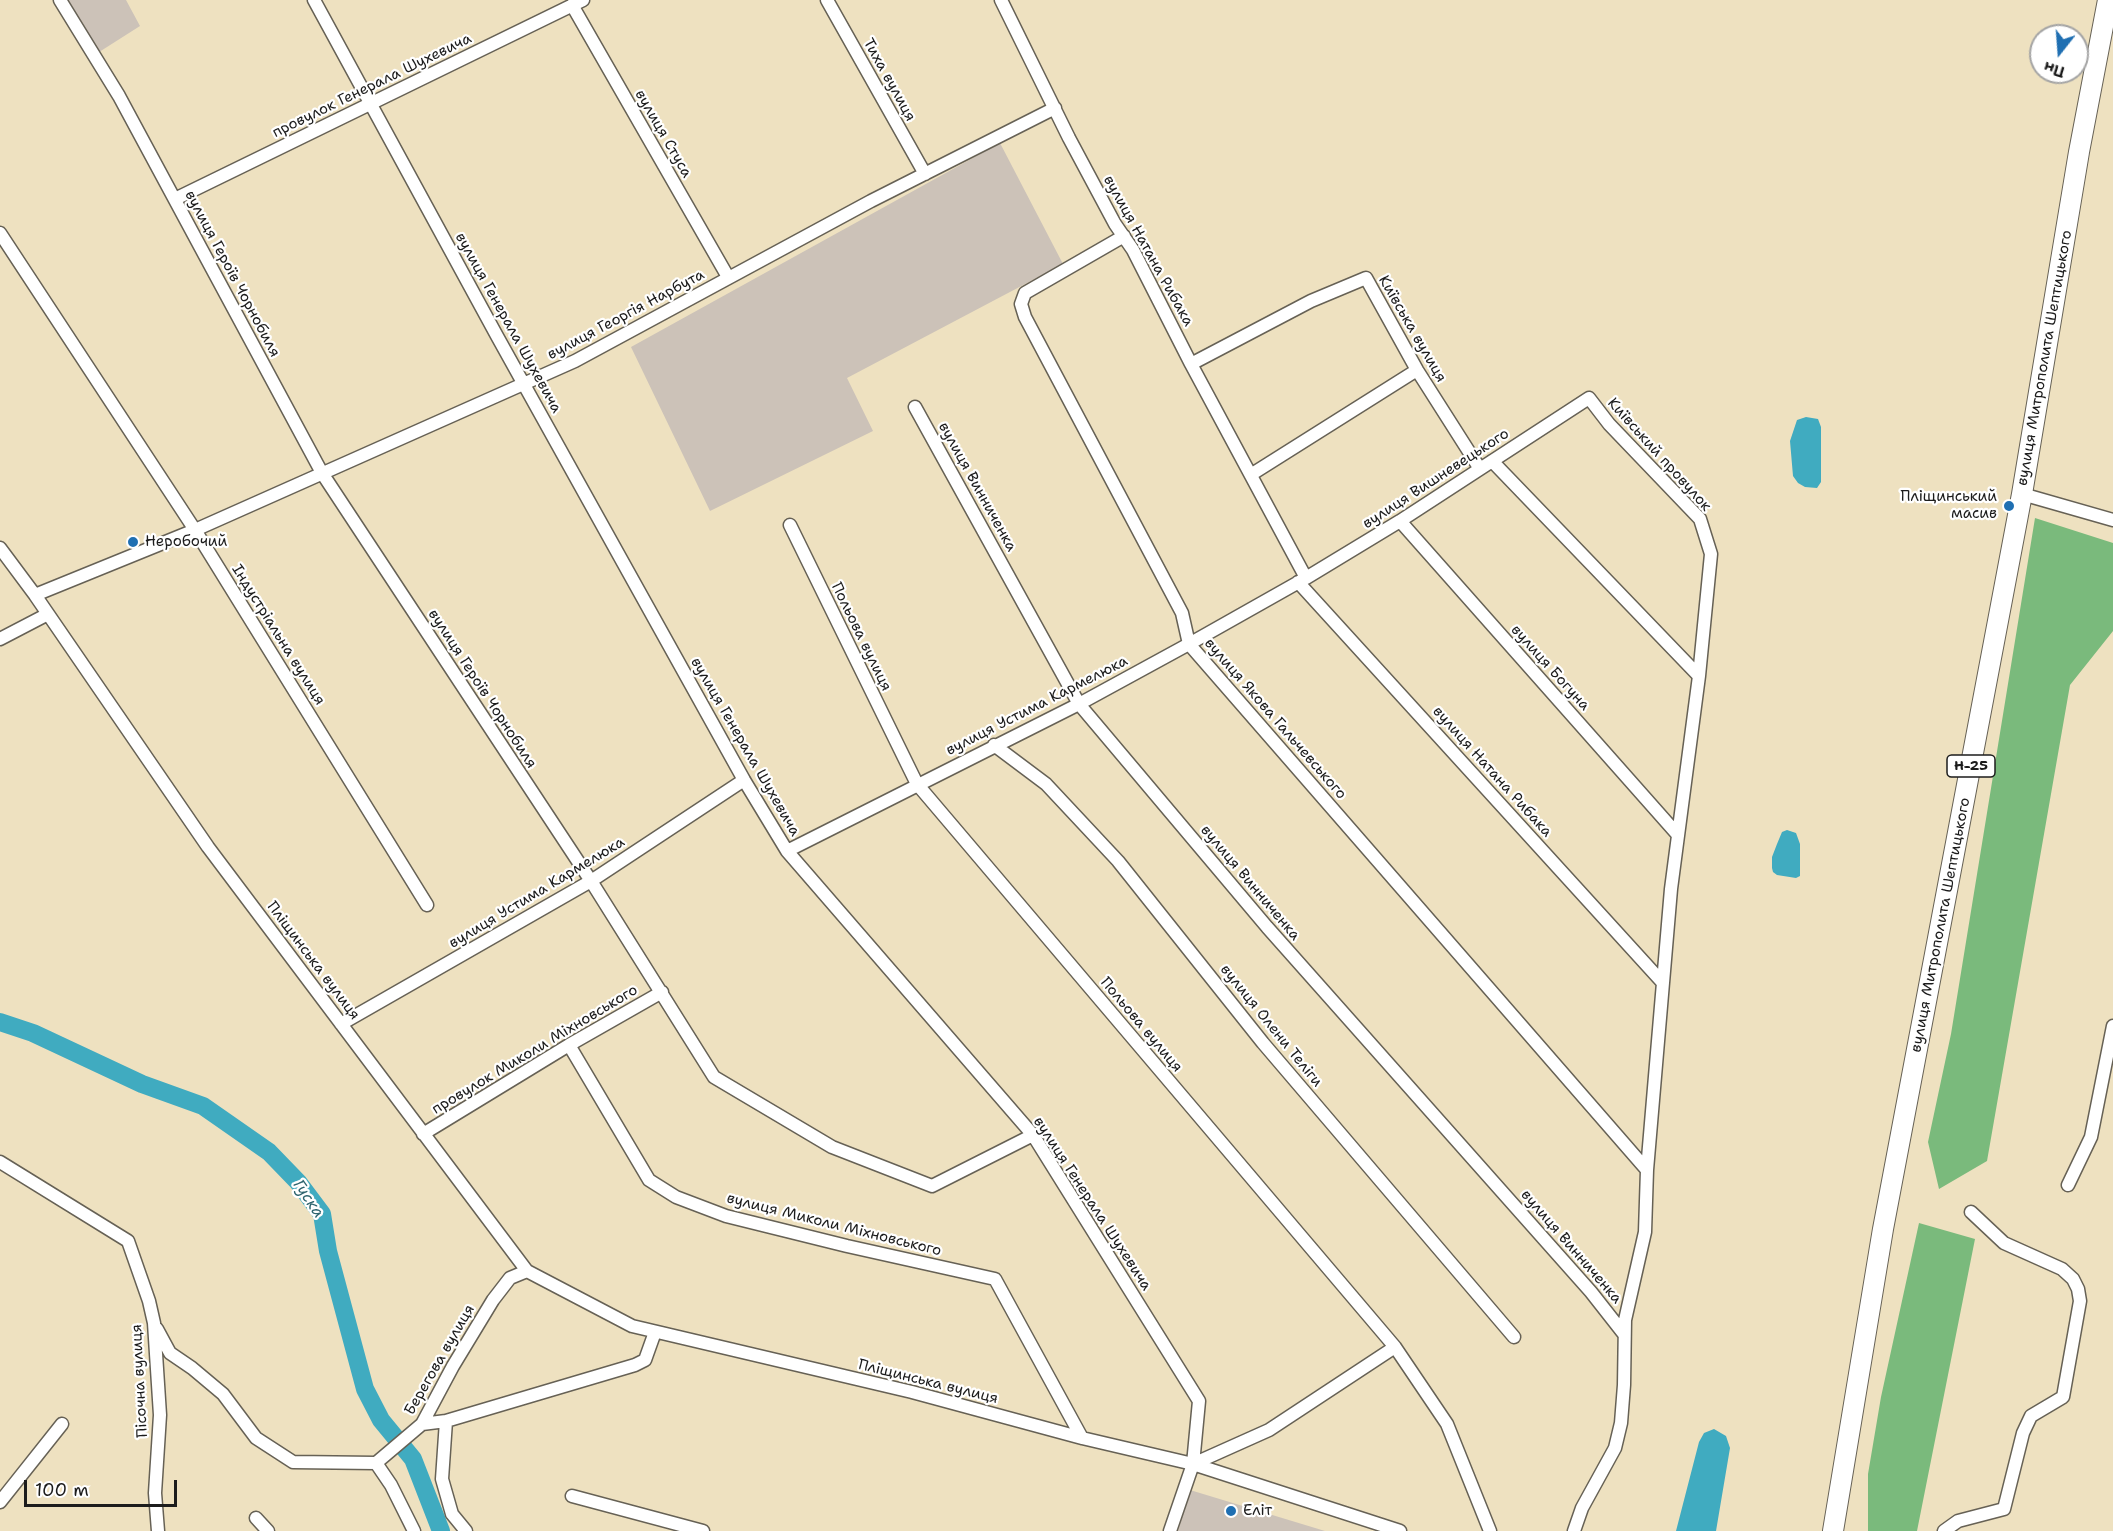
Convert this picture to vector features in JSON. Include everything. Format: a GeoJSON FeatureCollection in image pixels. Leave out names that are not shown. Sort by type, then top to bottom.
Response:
{"type":"FeatureCollection","features":[{"type":"Feature","properties":{"kind":"main road","name":"вулиця Митрополита Шептицького"},"geometry":{"type":"LineString","coordinates":[[1833,1531],[1885,1217],[2022,494],[2077,164],[2108,0]]}},
{"type":"Feature","properties":{"kind":"street","name":"вулиця Героїв Чорнобиля"},"geometry":{"type":"LineString","coordinates":[[60,0],[119,96],[322,473],[591,881],[714,1077],[832,1148],[933,1186],[1033,1135]]}},
{"type":"Feature","properties":{"kind":"street","name":"вулиця Генерала Шухевича"},"geometry":{"type":"LineString","coordinates":[[314,0],[744,780],[787,851],[1033,1135],[1199,1401],[1193,1464]]}},
{"type":"Feature","properties":{"kind":"street","name":"Тиха вулиця"},"geometry":{"type":"LineString","coordinates":[[828,0],[925,174]]}},
{"type":"Feature","properties":{"kind":"street","name":"вулиця Натана Рибака"},"geometry":{"type":"LineString","coordinates":[[1001,0],[1115,224],[1152,285],[1191,364],[1252,474],[1302,580],[1663,982]]}},
{"type":"Feature","properties":{"kind":"street","name":"провулок Генерала Шухевича"},"geometry":{"type":"LineString","coordinates":[[175,198],[578,3]]}},
{"type":"Feature","properties":{"kind":"street","name":"вулиця Стуса"},"geometry":{"type":"LineString","coordinates":[[578,3],[728,277]]}},
{"type":"Feature","properties":{"kind":"street","name":"вулиця Георгія Нарбута"},"geometry":{"type":"LineString","coordinates":[[35,595],[195,530],[575,361],[728,277],[1055,108]]}},
{"type":"Feature","properties":{"kind":"street","name":"Індустріальна вулиця"},"geometry":{"type":"LineString","coordinates":[[0,232],[195,530],[427,905]]}},
{"type":"Feature","properties":{"kind":"street","name":"вулиця Якова Гальчевського"},"geometry":{"type":"LineString","coordinates":[[1124,236],[1025,293],[1021,304],[1025,317],[1182,613],[1190,644],[1647,1170]]}},
{"type":"Feature","properties":{"kind":"street","name":"Київська вулиця"},"geometry":{"type":"LineString","coordinates":[[1191,364],[1311,301],[1366,278],[1417,370],[1480,469]]}},
{"type":"Feature","properties":{"kind":"street"},"geometry":{"type":"LineString","coordinates":[[1252,474],[1417,370]]}},
{"type":"Feature","properties":{"kind":"street","name":"вулиця Вишневецького"},"geometry":{"type":"LineString","coordinates":[[1302,580],[1400,521],[1589,398]]}},
{"type":"Feature","properties":{"kind":"street","name":"Київський провулок"},"geometry":{"type":"LineString","coordinates":[[1574,1531],[1582,1508],[1609,1461],[1618,1435],[1624,1385],[1624,1334],[1627,1309],[1645,1232],[1647,1170],[1663,982],[1711,554],[1700,519],[1609,424],[1589,398]]}},
{"type":"Feature","properties":{"kind":"street","name":"вулиця Винниченка"},"geometry":{"type":"LineString","coordinates":[[915,407],[1079,704],[1267,927],[1592,1292],[1624,1334]]}},
{"type":"Feature","properties":{"kind":"street"},"geometry":{"type":"LineString","coordinates":[[1492,461],[1699,676]]}},
{"type":"Feature","properties":{"kind":"street"},"geometry":{"type":"LineString","coordinates":[[2022,494],[2113,520]]}},
{"type":"Feature","properties":{"kind":"street","name":"вулиця Богуна"},"geometry":{"type":"LineString","coordinates":[[1400,521],[1678,834]]}},
{"type":"Feature","properties":{"kind":"street","name":"Польова вулиця"},"geometry":{"type":"LineString","coordinates":[[790,525],[917,784],[1395,1347],[1447,1424],[1490,1531]]}},
{"type":"Feature","properties":{"kind":"street","name":"Пліщинська вулиця"},"geometry":{"type":"LineString","coordinates":[[0,548],[35,595],[208,847],[527,1271],[632,1326],[912,1392],[1082,1438],[1193,1464],[1400,1531]]}},
{"type":"Feature","properties":{"kind":"street","name":"вулиця Устима Кармелюка"},"geometry":{"type":"LineString","coordinates":[[787,851],[1079,704],[1302,580]]}},
{"type":"Feature","properties":{"kind":"street"},"geometry":{"type":"LineString","coordinates":[[0,639],[48,614]]}},
{"type":"Feature","properties":{"kind":"street","name":"вулиця Олени Теліги"},"geometry":{"type":"LineString","coordinates":[[994,745],[1046,784],[1118,861],[1263,1043],[1514,1337]]}},
{"type":"Feature","properties":{"kind":"street","name":"вулиця Устима Кармелюка"},"geometry":{"type":"LineString","coordinates":[[341,1024],[591,881],[744,780]]}},
{"type":"Feature","properties":{"kind":"street","name":"провулок Миколи Міхновського"},"geometry":{"type":"LineString","coordinates":[[423,1134],[568,1045],[662,992]]}},
{"type":"Feature","properties":{"kind":"street"},"geometry":{"type":"LineString","coordinates":[[2068,1185],[2091,1137],[2113,1026]]}},
{"type":"Feature","properties":{"kind":"street","name":"вулиця Миколи Міхновського"},"geometry":{"type":"LineString","coordinates":[[568,1045],[650,1180],[676,1197],[726,1216],[995,1279],[1082,1438]]}},
{"type":"Feature","properties":{"kind":"street","name":"Пісочна вулиця"},"geometry":{"type":"LineString","coordinates":[[0,1162],[128,1241],[149,1301],[154,1323],[160,1415],[155,1493],[158,1531]]}},
{"type":"Feature","properties":{"kind":"street"},"geometry":{"type":"LineString","coordinates":[[1944,1531],[1958,1521],[2004,1509],[2023,1433],[2031,1416],[2062,1397],[2080,1301],[2073,1279],[2062,1269],[2004,1243],[1971,1212]]}},
{"type":"Feature","properties":{"kind":"street","name":"Берегова вулиця"},"geometry":{"type":"LineString","coordinates":[[376,1463],[422,1424],[453,1366],[493,1300],[510,1278],[527,1271]]}},
{"type":"Feature","properties":{"kind":"street"},"geometry":{"type":"LineString","coordinates":[[154,1323],[170,1353],[223,1394],[256,1438],[292,1462],[376,1463],[391,1485],[414,1531]]}},
{"type":"Feature","properties":{"kind":"street"},"geometry":{"type":"LineString","coordinates":[[422,1424],[446,1421],[635,1365],[645,1360],[655,1332]]}},
{"type":"Feature","properties":{"kind":"street"},"geometry":{"type":"LineString","coordinates":[[1170,1531],[1193,1464],[1269,1430],[1395,1347]]}},
{"type":"Feature","properties":{"kind":"street"},"geometry":{"type":"LineString","coordinates":[[446,1421],[442,1479],[452,1514],[466,1531]]}},
{"type":"Feature","properties":{"kind":"street"},"geometry":{"type":"LineString","coordinates":[[0,1502],[62,1424]]}},
{"type":"Feature","properties":{"kind":"street"},"geometry":{"type":"LineString","coordinates":[[572,1496],[703,1531]]}},
{"type":"Feature","properties":{"kind":"street"},"geometry":{"type":"LineString","coordinates":[[256,1518],[268,1531]]}},
{"type":"Feature","properties":{"kind":"shaded area"},"geometry":{"type":"Polygon","coordinates":[[[65,0],[126,0],[140,26],[96,54],[65,0]]]}},
{"type":"Feature","properties":{"kind":"shaded area"},"geometry":{"type":"Polygon","coordinates":[[[1000,143],[1063,264],[847,378],[873,431],[710,511],[631,347],[1000,143]]]}},
{"type":"Feature","properties":{"kind":"shaded area"},"geometry":{"type":"Polygon","coordinates":[[[1190,1490],[1325,1531],[1178,1531],[1190,1490]]]}},
{"type":"Feature","properties":{"kind":"green space"},"geometry":{"type":"Polygon","coordinates":[[[2035,518],[2113,543],[2113,631],[2070,685],[1987,1161],[1939,1189],[1928,1142],[1951,1034],[2035,518]]]}},
{"type":"Feature","properties":{"kind":"green space"},"geometry":{"type":"Polygon","coordinates":[[[1919,1223],[1975,1239],[1917,1531],[1868,1531],[1868,1474],[1881,1397],[1919,1223]]]}},
{"type":"Feature","properties":{"kind":"water"},"geometry":{"type":"Polygon","coordinates":[[[1806,417],[1818,419],[1821,427],[1821,482],[1817,488],[1805,487],[1793,476],[1790,441],[1797,420],[1806,417]]]}},
{"type":"Feature","properties":{"kind":"water"},"geometry":{"type":"Polygon","coordinates":[[[1787,830],[1796,833],[1800,844],[1800,876],[1796,878],[1777,875],[1772,868],[1772,857],[1777,844],[1782,832],[1787,830]]]}},
{"type":"Feature","properties":{"kind":"water"},"geometry":{"type":"Polygon","coordinates":[[[1714,1429],[1726,1436],[1730,1448],[1716,1531],[1676,1531],[1699,1442],[1704,1433],[1714,1429]]]}},
{"type":"Feature","properties":{"kind":"waterway","name":"Гуска"},"geometry":{"type":"LineString","coordinates":[[0,1022],[33,1033],[142,1084],[203,1106],[269,1152],[298,1182],[322,1214],[328,1251],[365,1389],[381,1420],[413,1459],[441,1531]]}},
{"type":"Feature","properties":{"kind":"place","name":"Пліщинський масив"},"geometry":{"type":"Point","coordinates":[2009,506]}},
{"type":"Feature","properties":{"kind":"place","name":"Неробочий"},"geometry":{"type":"Point","coordinates":[133,542]}},
{"type":"Feature","properties":{"kind":"place","name":"Еліт"},"geometry":{"type":"Point","coordinates":[1231,1511]}}]}
